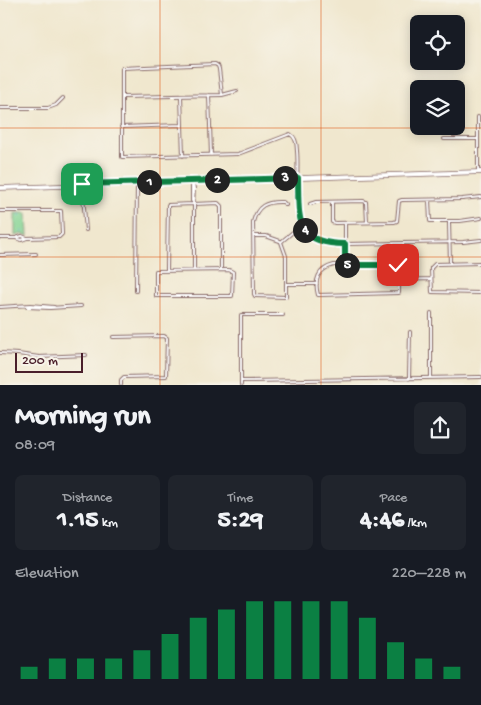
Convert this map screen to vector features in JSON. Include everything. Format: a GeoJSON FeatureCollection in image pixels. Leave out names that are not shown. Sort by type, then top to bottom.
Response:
{"type":"FeatureCollection","features":[{"type":"Feature","properties":{"kind":"main road"},"geometry":{"type":"LineString","coordinates":[[0,188],[479,172]]}},
{"type":"Feature","properties":{"kind":"street"},"geometry":{"type":"LineString","coordinates":[[222,94],[218,66],[122,68],[122,157],[230,156],[246,153],[285,134],[290,134],[293,136],[297,146],[300,223],[308,235],[319,242],[345,244],[481,240]]}},
{"type":"Feature","properties":{"kind":"street"},"geometry":{"type":"LineString","coordinates":[[122,97],[209,95],[237,91]]}},
{"type":"Feature","properties":{"kind":"street"},"geometry":{"type":"LineString","coordinates":[[209,95],[211,156]]}},
{"type":"Feature","properties":{"kind":"street"},"geometry":{"type":"LineString","coordinates":[[181,96],[183,156]]}},
{"type":"Feature","properties":{"kind":"street"},"geometry":{"type":"LineString","coordinates":[[0,108],[48,108],[56,105],[63,98]]}},
{"type":"Feature","properties":{"kind":"street"},"geometry":{"type":"LineString","coordinates":[[478,117],[479,172]]}},
{"type":"Feature","properties":{"kind":"street"},"geometry":{"type":"LineString","coordinates":[[121,127],[182,125]]}},
{"type":"Feature","properties":{"kind":"street"},"geometry":{"type":"LineString","coordinates":[[444,139],[478,139]]}},
{"type":"Feature","properties":{"kind":"street"},"geometry":{"type":"LineString","coordinates":[[193,181],[194,270]]}},
{"type":"Feature","properties":{"kind":"street"},"geometry":{"type":"LineString","coordinates":[[136,182],[136,291]]}},
{"type":"Feature","properties":{"kind":"street"},"geometry":{"type":"LineString","coordinates":[[82,184],[86,230]]}},
{"type":"Feature","properties":{"kind":"street"},"geometry":{"type":"LineString","coordinates":[[332,202],[332,222],[397,221],[399,201],[462,199],[481,196]]}},
{"type":"Feature","properties":{"kind":"street"},"geometry":{"type":"LineString","coordinates":[[429,200],[430,221],[449,222],[481,218]]}},
{"type":"Feature","properties":{"kind":"street"},"geometry":{"type":"LineString","coordinates":[[254,236],[274,238],[281,242],[286,256],[286,296],[255,296],[254,294],[253,222],[258,208],[265,203],[275,201],[283,202],[286,205]]}},
{"type":"Feature","properties":{"kind":"street"},"geometry":{"type":"LineString","coordinates":[[310,204],[316,202],[366,202],[367,222]]}},
{"type":"Feature","properties":{"kind":"street"},"geometry":{"type":"LineString","coordinates":[[167,270],[168,205],[220,204],[221,270]]}},
{"type":"Feature","properties":{"kind":"street"},"geometry":{"type":"LineString","coordinates":[[0,212],[61,211],[62,236],[0,238]]}},
{"type":"Feature","properties":{"kind":"street"},"geometry":{"type":"LineString","coordinates":[[449,222],[450,263]]}},
{"type":"Feature","properties":{"kind":"street"},"geometry":{"type":"LineString","coordinates":[[345,223],[345,265]]}},
{"type":"Feature","properties":{"kind":"street"},"geometry":{"type":"LineString","coordinates":[[281,242],[294,231],[303,228]]}},
{"type":"Feature","properties":{"kind":"street"},"geometry":{"type":"LineString","coordinates":[[0,254],[36,254]]}},
{"type":"Feature","properties":{"kind":"street"},"geometry":{"type":"LineString","coordinates":[[481,263],[432,265],[431,280],[432,292],[481,293]]}},
{"type":"Feature","properties":{"kind":"street"},"geometry":{"type":"LineString","coordinates":[[345,265],[398,265],[399,293],[318,295],[318,276],[325,267],[345,265]]}},
{"type":"Feature","properties":{"kind":"street"},"geometry":{"type":"LineString","coordinates":[[221,270],[232,270],[232,296],[156,296],[156,271],[221,270]]}},
{"type":"Feature","properties":{"kind":"street"},"geometry":{"type":"LineString","coordinates":[[399,280],[431,280]]}},
{"type":"Feature","properties":{"kind":"street"},"geometry":{"type":"LineString","coordinates":[[286,284],[317,284]]}},
{"type":"Feature","properties":{"kind":"street"},"geometry":{"type":"LineString","coordinates":[[0,307],[81,306]]}},
{"type":"Feature","properties":{"kind":"street"},"geometry":{"type":"LineString","coordinates":[[431,313],[431,378]]}},
{"type":"Feature","properties":{"kind":"street"},"geometry":{"type":"LineString","coordinates":[[241,385],[241,315],[283,315]]}},
{"type":"Feature","properties":{"kind":"street"},"geometry":{"type":"LineString","coordinates":[[409,379],[410,332]]}},
{"type":"Feature","properties":{"kind":"street"},"geometry":{"type":"LineString","coordinates":[[113,337],[166,336],[166,376],[122,378],[121,385]]}},
{"type":"Feature","properties":{"kind":"street"},"geometry":{"type":"LineString","coordinates":[[0,354],[39,357],[86,355]]}},
{"type":"Feature","properties":{"kind":"street"},"geometry":{"type":"LineString","coordinates":[[241,381],[481,377]]}},
{"type":"Feature","properties":{"kind":"street"},"geometry":{"type":"LineString","coordinates":[[307,380],[307,385]]}},
{"type":"Feature","properties":{"kind":"green space"},"geometry":{"type":"Polygon","coordinates":[[[15,213],[27,213],[28,236],[22,234],[15,236],[15,213]]]}},
{"type":"Feature","properties":{"kind":"route"},"geometry":{"type":"LineString","coordinates":[[82,184],[298,178],[300,223],[308,235],[319,242],[345,244],[345,265],[398,265]]}}]}
